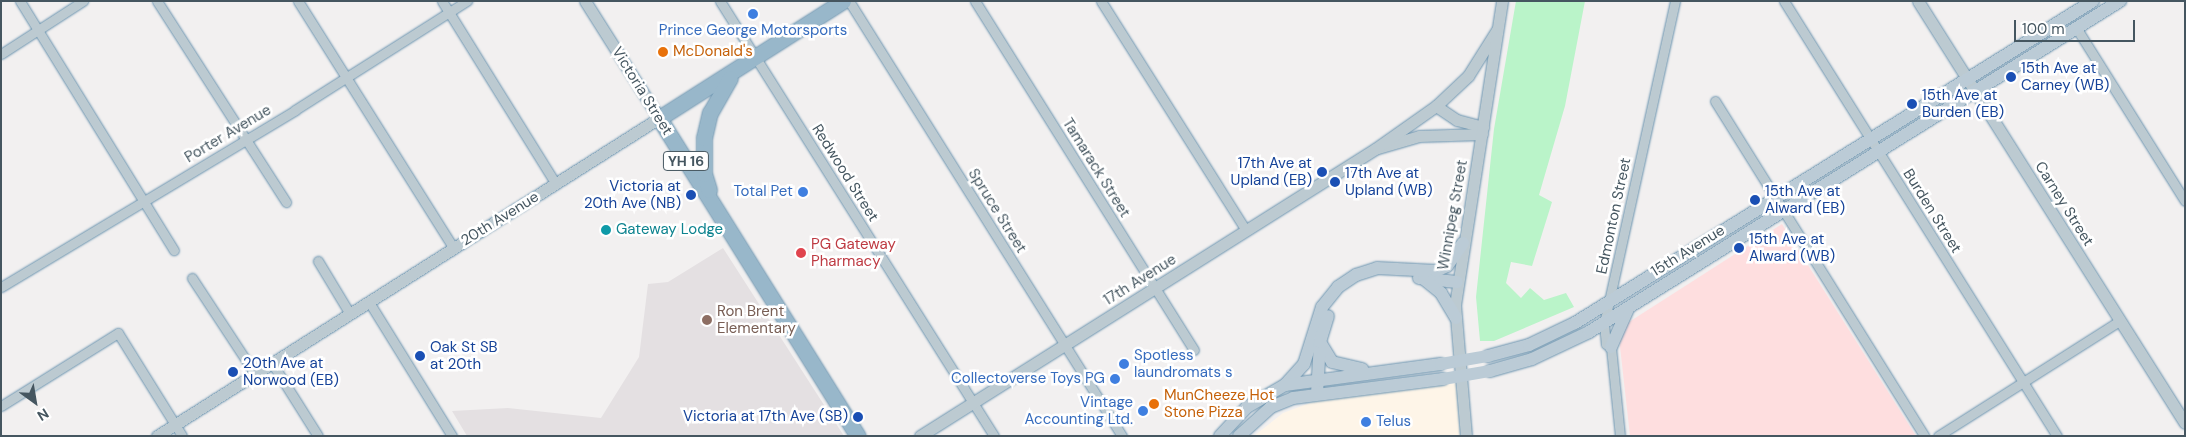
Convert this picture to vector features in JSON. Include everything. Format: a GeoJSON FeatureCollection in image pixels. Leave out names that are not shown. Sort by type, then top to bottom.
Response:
{"type":"FeatureCollection","features":[{"type":"Feature","properties":{"kind":"highway","name":"20th Avenue"},"geometry":{"type":"LineString","coordinates":[[659,118],[843,1]]}},
{"type":"Feature","properties":{"kind":"highway"},"geometry":{"type":"LineString","coordinates":[[713,203],[704,174],[704,138],[720,91],[737,69]]}},
{"type":"Feature","properties":{"kind":"highway","name":"Victoria Street"},"geometry":{"type":"LineString","coordinates":[[659,118],[858,436]]}},
{"type":"Feature","properties":{"kind":"main road","name":"15th Avenue"},"geometry":{"type":"LineString","coordinates":[[1220,436],[1247,407],[1285,385],[1488,356],[1553,334],[1609,303],[2093,1]]}},
{"type":"Feature","properties":{"kind":"main road","name":"15th Avenue"},"geometry":{"type":"LineString","coordinates":[[1239,436],[1271,407],[1293,398],[1490,370],[1558,348],[1604,324],[2120,1]]}},
{"type":"Feature","properties":{"kind":"main road"},"geometry":{"type":"LineString","coordinates":[[1285,385],[1304,364],[1322,308],[1338,287],[1356,275],[1377,268],[1436,271],[1447,266],[1463,243]]}},
{"type":"Feature","properties":{"kind":"main road"},"geometry":{"type":"LineString","coordinates":[[1316,394],[1320,342],[1329,312],[1344,293],[1360,282],[1392,275],[1457,282]]}},
{"type":"Feature","properties":{"kind":"main road"},"geometry":{"type":"LineString","coordinates":[[1424,279],[1441,293],[1456,318]]}},
{"type":"Feature","properties":{"kind":"main road"},"geometry":{"type":"LineString","coordinates":[[1611,347],[1629,307]]}},
{"type":"Feature","properties":{"kind":"main road"},"geometry":{"type":"LineString","coordinates":[[1320,342],[1327,356],[1337,365],[1385,371]]}},
{"type":"Feature","properties":{"kind":"street"},"geometry":{"type":"LineString","coordinates":[[20,1],[174,250]]}},
{"type":"Feature","properties":{"kind":"street"},"geometry":{"type":"LineString","coordinates":[[2,52],[83,1]]}},
{"type":"Feature","properties":{"kind":"street"},"geometry":{"type":"LineString","coordinates":[[157,1],[286,202]]}},
{"type":"Feature","properties":{"kind":"street"},"geometry":{"type":"LineString","coordinates":[[298,1],[454,249]]}},
{"type":"Feature","properties":{"kind":"street"},"geometry":{"type":"LineString","coordinates":[[442,1],[556,184]]}},
{"type":"Feature","properties":{"kind":"street","name":"Porter Avenue"},"geometry":{"type":"LineString","coordinates":[[1,287],[346,77],[466,1]]}},
{"type":"Feature","properties":{"kind":"street","name":"Victoria Street"},"geometry":{"type":"LineString","coordinates":[[585,1],[659,118]]}},
{"type":"Feature","properties":{"kind":"street","name":"Redwood Street"},"geometry":{"type":"LineString","coordinates":[[720,1],[994,436]]}},
{"type":"Feature","properties":{"kind":"street","name":"Spruce Street"},"geometry":{"type":"LineString","coordinates":[[849,1],[1122,436]]}},
{"type":"Feature","properties":{"kind":"street","name":"Tamarack Street"},"geometry":{"type":"LineString","coordinates":[[975,1],[1194,350]]}},
{"type":"Feature","properties":{"kind":"street"},"geometry":{"type":"LineString","coordinates":[[1101,1],[1246,230]]}},
{"type":"Feature","properties":{"kind":"street","name":"Winnipeg Street"},"geometry":{"type":"LineString","coordinates":[[1466,436],[1456,318],[1457,282],[1483,130],[1502,1]]}},
{"type":"Feature","properties":{"kind":"street","name":"Edmonton Street"},"geometry":{"type":"LineString","coordinates":[[1620,436],[1611,347],[1606,344],[1604,324],[1675,1]]}},
{"type":"Feature","properties":{"kind":"street","name":"Burden Street"},"geometry":{"type":"LineString","coordinates":[[1784,1],[2057,436]]}},
{"type":"Feature","properties":{"kind":"street","name":"Carney Street"},"geometry":{"type":"LineString","coordinates":[[1918,1],[2185,423]]}},
{"type":"Feature","properties":{"kind":"street"},"geometry":{"type":"LineString","coordinates":[[2076,29],[2185,201]]}},
{"type":"Feature","properties":{"kind":"street","name":"17th Avenue"},"geometry":{"type":"LineString","coordinates":[[920,436],[1375,149],[1436,106],[1468,76],[1498,30]]}},
{"type":"Feature","properties":{"kind":"street"},"geometry":{"type":"LineString","coordinates":[[1714,101],[1924,436]]}},
{"type":"Feature","properties":{"kind":"street"},"geometry":{"type":"LineString","coordinates":[[1436,106],[1457,120],[1483,130]]}},
{"type":"Feature","properties":{"kind":"street","name":"20th Avenue"},"geometry":{"type":"LineString","coordinates":[[157,436],[659,118]]}},
{"type":"Feature","properties":{"kind":"street","name":"17th Avenue"},"geometry":{"type":"LineString","coordinates":[[1375,149],[1419,136],[1483,130]]}},
{"type":"Feature","properties":{"kind":"street"},"geometry":{"type":"LineString","coordinates":[[318,261],[350,314]]}},
{"type":"Feature","properties":{"kind":"street"},"geometry":{"type":"LineString","coordinates":[[192,278],[255,374]]}},
{"type":"Feature","properties":{"kind":"street"},"geometry":{"type":"LineString","coordinates":[[369,302],[452,436]]}},
{"type":"Feature","properties":{"kind":"street"},"geometry":{"type":"LineString","coordinates":[[1938,436],[2119,321]]}},
{"type":"Feature","properties":{"kind":"street"},"geometry":{"type":"LineString","coordinates":[[1,406],[118,334],[182,436]]}},
{"type":"Feature","properties":{"kind":"street"},"geometry":{"type":"LineString","coordinates":[[272,363],[318,436]]}},
{"type":"Feature","properties":{"kind":"shaded area"},"geometry":{"type":"Polygon","coordinates":[[[1782,224],[1916,436],[1630,436],[1618,329],[1782,224]]]}},
{"type":"Feature","properties":{"kind":"shaded area","name":"Ron Brent Elementary"},"geometry":{"type":"Polygon","coordinates":[[[723,248],[844,436],[467,436],[452,411],[508,408],[601,418],[639,357],[648,284],[668,282],[723,248]]]}},
{"type":"Feature","properties":{"kind":"shaded area"},"geometry":{"type":"Polygon","coordinates":[[[1456,383],[1460,436],[1254,436],[1283,413],[1318,400],[1456,383]]]}},
{"type":"Feature","properties":{"kind":"green space"},"geometry":{"type":"Polygon","coordinates":[[[1516,1],[1585,1],[1565,106],[1539,195],[1552,202],[1532,266],[1511,262],[1506,283],[1521,298],[1530,288],[1544,300],[1566,293],[1574,307],[1494,341],[1480,341],[1476,297],[1494,129],[1516,1]]]}},
{"type":"Feature","properties":{"kind":"place","name":"Prince George Motorsports"},"geometry":{"type":"Point","coordinates":[753,14]}},
{"type":"Feature","properties":{"kind":"place","name":"McDonald's"},"geometry":{"type":"Point","coordinates":[663,52]}},
{"type":"Feature","properties":{"kind":"place","name":"15th Ave at Carney (WB)"},"geometry":{"type":"Point","coordinates":[2011,77]}},
{"type":"Feature","properties":{"kind":"place","name":"15th Ave at Burden (EB)"},"geometry":{"type":"Point","coordinates":[1912,104]}},
{"type":"Feature","properties":{"kind":"place","name":"17th Ave at Upland (EB)"},"geometry":{"type":"Point","coordinates":[1322,172]}},
{"type":"Feature","properties":{"kind":"place","name":"17th Ave at Upland (WB)"},"geometry":{"type":"Point","coordinates":[1335,182]}},
{"type":"Feature","properties":{"kind":"place","name":"Total Pet"},"geometry":{"type":"Point","coordinates":[803,192]}},
{"type":"Feature","properties":{"kind":"place","name":"Victoria at 20th Ave (NB)"},"geometry":{"type":"Point","coordinates":[691,195]}},
{"type":"Feature","properties":{"kind":"place","name":"15th Ave at Alward (EB)"},"geometry":{"type":"Point","coordinates":[1755,200]}},
{"type":"Feature","properties":{"kind":"place","name":"Gateway Lodge"},"geometry":{"type":"Point","coordinates":[606,230]}},
{"type":"Feature","properties":{"kind":"place","name":"15th Ave at Alward (WB)"},"geometry":{"type":"Point","coordinates":[1739,248]}},
{"type":"Feature","properties":{"kind":"place","name":"PG Gateway Pharmacy"},"geometry":{"type":"Point","coordinates":[801,253]}},
{"type":"Feature","properties":{"kind":"place","name":"Ron Brent Elementary"},"geometry":{"type":"Point","coordinates":[707,320]}},
{"type":"Feature","properties":{"kind":"place","name":"Oak St SB at 20th"},"geometry":{"type":"Point","coordinates":[420,356]}},
{"type":"Feature","properties":{"kind":"place","name":"Spotless laundromats s"},"geometry":{"type":"Point","coordinates":[1124,364]}},
{"type":"Feature","properties":{"kind":"place","name":"20th Ave at Norwood (EB)"},"geometry":{"type":"Point","coordinates":[233,372]}},
{"type":"Feature","properties":{"kind":"place","name":"Collectoverse Toys PG"},"geometry":{"type":"Point","coordinates":[1115,379]}},
{"type":"Feature","properties":{"kind":"place","name":"MunCheeze Hot Stone Pizza"},"geometry":{"type":"Point","coordinates":[1154,404]}},
{"type":"Feature","properties":{"kind":"place","name":"Vintage Accounting Ltd."},"geometry":{"type":"Point","coordinates":[1143,411]}},
{"type":"Feature","properties":{"kind":"place","name":"Victoria at 17th Ave (SB)"},"geometry":{"type":"Point","coordinates":[858,417]}},
{"type":"Feature","properties":{"kind":"place","name":"Telus"},"geometry":{"type":"Point","coordinates":[1366,422]}}]}
